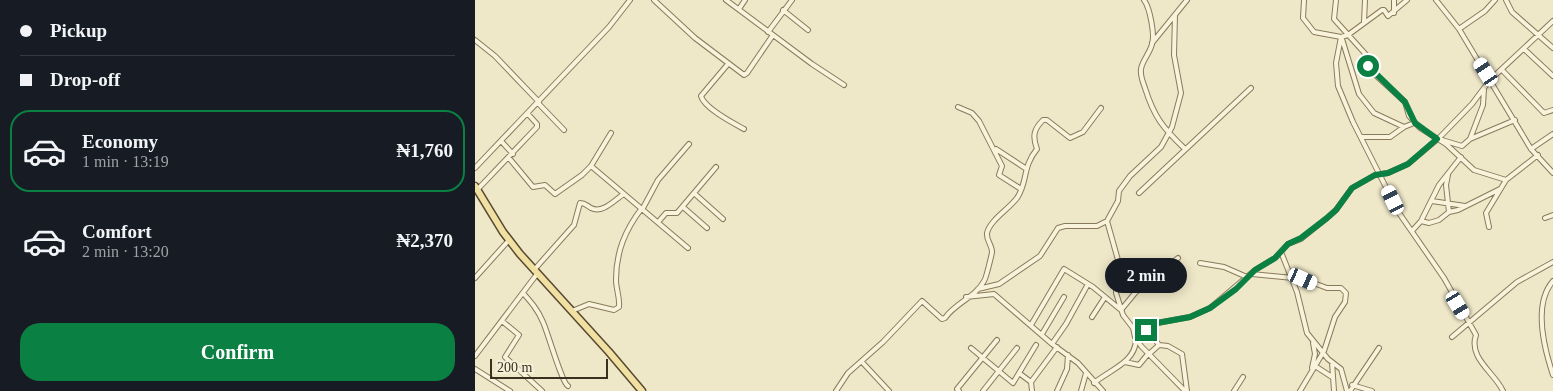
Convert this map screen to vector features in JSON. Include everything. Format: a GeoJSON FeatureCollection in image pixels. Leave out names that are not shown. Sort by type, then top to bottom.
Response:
{"type":"FeatureCollection","features":[{"type":"Feature","properties":{"kind":"main road"},"geometry":{"type":"LineString","coordinates":[[476,188],[509,240],[535,272],[642,391]]}},
{"type":"Feature","properties":{"kind":"street"},"geometry":{"type":"LineString","coordinates":[[475,168],[609,27],[629,0],[634,0]]}},
{"type":"Feature","properties":{"kind":"street"},"geometry":{"type":"LineString","coordinates":[[654,0],[695,38],[728,64],[746,74],[773,35]]}},
{"type":"Feature","properties":{"kind":"street"},"geometry":{"type":"LineString","coordinates":[[726,0],[843,84]]}},
{"type":"Feature","properties":{"kind":"street"},"geometry":{"type":"LineString","coordinates":[[739,9],[745,0]]}},
{"type":"Feature","properties":{"kind":"street"},"geometry":{"type":"LineString","coordinates":[[768,32],[792,0]]}},
{"type":"Feature","properties":{"kind":"street"},"geometry":{"type":"LineString","coordinates":[[1144,0],[1151,14],[1152,44]]}},
{"type":"Feature","properties":{"kind":"street"},"geometry":{"type":"LineString","coordinates":[[1185,149],[1169,134],[1152,112],[1141,75],[1141,68],[1152,44],[1187,0]]}},
{"type":"Feature","properties":{"kind":"street"},"geometry":{"type":"LineString","coordinates":[[1305,0],[1303,18],[1314,32],[1341,37],[1348,35],[1381,10],[1384,10],[1389,16],[1407,0]]}},
{"type":"Feature","properties":{"kind":"street"},"geometry":{"type":"LineString","coordinates":[[1336,0],[1334,20],[1369,58],[1367,65],[1371,71],[1405,102],[1415,123],[1446,144],[1474,170],[1506,180]]}},
{"type":"Feature","properties":{"kind":"street"},"geometry":{"type":"LineString","coordinates":[[1364,22],[1365,0]]}},
{"type":"Feature","properties":{"kind":"street"},"geometry":{"type":"LineString","coordinates":[[1394,0],[1394,13]]}},
{"type":"Feature","properties":{"kind":"street"},"geometry":{"type":"LineString","coordinates":[[1436,0],[1459,29],[1531,149],[1553,173]]}},
{"type":"Feature","properties":{"kind":"street"},"geometry":{"type":"LineString","coordinates":[[1459,29],[1485,11],[1495,0]]}},
{"type":"Feature","properties":{"kind":"street"},"geometry":{"type":"LineString","coordinates":[[1506,0],[1513,12],[1553,48]]}},
{"type":"Feature","properties":{"kind":"street"},"geometry":{"type":"LineString","coordinates":[[783,10],[808,30]]}},
{"type":"Feature","properties":{"kind":"street"},"geometry":{"type":"LineString","coordinates":[[836,391],[848,373],[862,362],[922,301],[942,319],[966,297],[979,289],[999,284],[1039,256],[1057,228],[1065,226],[1097,226],[1107,221],[1118,202],[1119,191],[1130,176],[1161,147],[1169,134],[1181,93],[1174,55],[1175,15]]}},
{"type":"Feature","properties":{"kind":"street"},"geometry":{"type":"LineString","coordinates":[[1147,330],[1162,322],[1203,312],[1236,289],[1288,244],[1301,238],[1327,218],[1336,210],[1352,188],[1380,174],[1388,173],[1408,164],[1437,139],[1484,89],[1490,80],[1551,27],[1553,21]]}},
{"type":"Feature","properties":{"kind":"street"},"geometry":{"type":"LineString","coordinates":[[1341,37],[1359,94],[1374,113],[1404,127]]}},
{"type":"Feature","properties":{"kind":"street"},"geometry":{"type":"LineString","coordinates":[[1341,37],[1336,63],[1338,86],[1371,159],[1399,213],[1444,278],[1476,335],[1472,345],[1475,353],[1503,391]]}},
{"type":"Feature","properties":{"kind":"street"},"geometry":{"type":"LineString","coordinates":[[475,40],[500,61],[564,130]]}},
{"type":"Feature","properties":{"kind":"street"},"geometry":{"type":"LineString","coordinates":[[1524,49],[1553,76]]}},
{"type":"Feature","properties":{"kind":"street"},"geometry":{"type":"LineString","coordinates":[[728,64],[701,96],[702,100],[714,110],[744,129]]}},
{"type":"Feature","properties":{"kind":"street"},"geometry":{"type":"LineString","coordinates":[[1502,70],[1544,113],[1553,110]]}},
{"type":"Feature","properties":{"kind":"street"},"geometry":{"type":"LineString","coordinates":[[1139,193],[1251,88]]}},
{"type":"Feature","properties":{"kind":"street"},"geometry":{"type":"LineString","coordinates":[[1470,140],[1483,105],[1484,89]]}},
{"type":"Feature","properties":{"kind":"street"},"geometry":{"type":"LineString","coordinates":[[958,107],[976,117],[985,136],[995,149],[1002,166],[999,175],[1021,189]]}},
{"type":"Feature","properties":{"kind":"street"},"geometry":{"type":"LineString","coordinates":[[979,289],[985,280],[992,254],[986,236],[989,229],[1015,200],[1021,189],[1025,178],[1025,168],[1037,149],[1033,134],[1043,120],[1047,120],[1070,138],[1083,132],[1101,108]]}},
{"type":"Feature","properties":{"kind":"street"},"geometry":{"type":"LineString","coordinates":[[476,188],[513,154],[537,127],[537,124],[528,114]]}},
{"type":"Feature","properties":{"kind":"street"},"geometry":{"type":"LineString","coordinates":[[1437,139],[1447,140],[1457,146],[1463,146],[1470,140],[1515,120]]}},
{"type":"Feature","properties":{"kind":"street"},"geometry":{"type":"LineString","coordinates":[[1362,137],[1389,137],[1404,127],[1415,123]]}},
{"type":"Feature","properties":{"kind":"street"},"geometry":{"type":"LineString","coordinates":[[509,158],[533,187],[545,185],[555,194],[582,176],[591,166],[611,133]]}},
{"type":"Feature","properties":{"kind":"street"},"geometry":{"type":"LineString","coordinates":[[1531,149],[1553,134]]}},
{"type":"Feature","properties":{"kind":"street"},"geometry":{"type":"LineString","coordinates":[[501,141],[513,154]]}},
{"type":"Feature","properties":{"kind":"street"},"geometry":{"type":"LineString","coordinates":[[572,312],[589,304],[615,310],[619,306],[620,300],[616,282],[623,239],[628,225],[642,208],[658,180],[689,144]]}},
{"type":"Feature","properties":{"kind":"street"},"geometry":{"type":"LineString","coordinates":[[995,149],[1025,168]]}},
{"type":"Feature","properties":{"kind":"street"},"geometry":{"type":"LineString","coordinates":[[1489,227],[1486,213],[1506,180],[1538,155]]}},
{"type":"Feature","properties":{"kind":"street"},"geometry":{"type":"LineString","coordinates":[[1412,231],[1421,221],[1439,185],[1461,157]]}},
{"type":"Feature","properties":{"kind":"street"},"geometry":{"type":"LineString","coordinates":[[591,166],[689,248]]}},
{"type":"Feature","properties":{"kind":"street"},"geometry":{"type":"LineString","coordinates":[[659,222],[666,213],[675,214],[683,207],[716,167]]}},
{"type":"Feature","properties":{"kind":"street"},"geometry":{"type":"LineString","coordinates":[[1448,173],[1446,185],[1450,205],[1449,212]]}},
{"type":"Feature","properties":{"kind":"street"},"geometry":{"type":"LineString","coordinates":[[1421,221],[1439,220],[1449,212],[1500,189]]}},
{"type":"Feature","properties":{"kind":"street"},"geometry":{"type":"LineString","coordinates":[[476,353],[523,293],[535,272],[574,225],[580,203],[584,203],[593,209],[602,209],[624,194]]}},
{"type":"Feature","properties":{"kind":"street"},"geometry":{"type":"LineString","coordinates":[[695,194],[723,219]]}},
{"type":"Feature","properties":{"kind":"street"},"geometry":{"type":"LineString","coordinates":[[1432,201],[1465,206]]}},
{"type":"Feature","properties":{"kind":"street"},"geometry":{"type":"LineString","coordinates":[[683,207],[707,228]]}},
{"type":"Feature","properties":{"kind":"street"},"geometry":{"type":"LineString","coordinates":[[1545,218],[1553,215]]}},
{"type":"Feature","properties":{"kind":"street"},"geometry":{"type":"LineString","coordinates":[[1107,221],[1118,260],[1116,294],[1121,310],[1133,328],[1139,345],[1186,391]]}},
{"type":"Feature","properties":{"kind":"street"},"geometry":{"type":"LineString","coordinates":[[475,278],[509,240]]}},
{"type":"Feature","properties":{"kind":"street"},"geometry":{"type":"LineString","coordinates":[[1281,252],[1293,278],[1304,316],[1305,329],[1330,360],[1341,369],[1348,391],[1379,348]]}},
{"type":"Feature","properties":{"kind":"street"},"geometry":{"type":"LineString","coordinates":[[1121,310],[1135,293],[1178,258]]}},
{"type":"Feature","properties":{"kind":"street"},"geometry":{"type":"LineString","coordinates":[[1452,337],[1517,282],[1553,262]]}},
{"type":"Feature","properties":{"kind":"street"},"geometry":{"type":"LineString","coordinates":[[1200,263],[1224,267],[1250,275],[1293,278],[1327,288],[1341,288],[1346,293],[1345,302],[1335,317],[1324,351],[1300,391]]}},
{"type":"Feature","properties":{"kind":"street"},"geometry":{"type":"LineString","coordinates":[[1031,325],[1064,269],[1088,284],[1121,310]]}},
{"type":"Feature","properties":{"kind":"street"},"geometry":{"type":"LineString","coordinates":[[1553,281],[1544,294],[1543,330],[1547,358],[1553,375]]}},
{"type":"Feature","properties":{"kind":"street"},"geometry":{"type":"LineString","coordinates":[[1052,344],[1066,324],[1088,284]]}},
{"type":"Feature","properties":{"kind":"street"},"geometry":{"type":"LineString","coordinates":[[523,293],[533,304],[543,321],[563,379],[568,386]]}},
{"type":"Feature","properties":{"kind":"street"},"geometry":{"type":"LineString","coordinates":[[966,297],[994,294],[1052,344],[1068,355],[1101,390]]}},
{"type":"Feature","properties":{"kind":"street"},"geometry":{"type":"LineString","coordinates":[[1042,334],[1064,297]]}},
{"type":"Feature","properties":{"kind":"street"},"geometry":{"type":"LineString","coordinates":[[1092,317],[1105,297]]}},
{"type":"Feature","properties":{"kind":"street"},"geometry":{"type":"LineString","coordinates":[[502,320],[519,335],[505,357],[542,391]]}},
{"type":"Feature","properties":{"kind":"street"},"geometry":{"type":"LineString","coordinates":[[1136,338],[1145,324],[1147,330],[1159,345],[1168,346],[1184,356],[1186,391]]}},
{"type":"Feature","properties":{"kind":"street"},"geometry":{"type":"LineString","coordinates":[[959,391],[957,389],[965,378],[997,340]]}},
{"type":"Feature","properties":{"kind":"street"},"geometry":{"type":"LineString","coordinates":[[1313,341],[1315,354],[1313,368]]}},
{"type":"Feature","properties":{"kind":"street"},"geometry":{"type":"LineString","coordinates":[[971,348],[1013,383],[1035,344]]}},
{"type":"Feature","properties":{"kind":"street"},"geometry":{"type":"LineString","coordinates":[[1094,383],[1130,358],[1139,345]]}},
{"type":"Feature","properties":{"kind":"street"},"geometry":{"type":"LineString","coordinates":[[1125,362],[1139,365],[1159,345]]}},
{"type":"Feature","properties":{"kind":"street"},"geometry":{"type":"LineString","coordinates":[[1032,391],[1031,382],[1057,347]]}},
{"type":"Feature","properties":{"kind":"street"},"geometry":{"type":"LineString","coordinates":[[983,391],[1017,348]]}},
{"type":"Feature","properties":{"kind":"street"},"geometry":{"type":"LineString","coordinates":[[1057,391],[1067,369],[1068,355]]}},
{"type":"Feature","properties":{"kind":"street"},"geometry":{"type":"LineString","coordinates":[[1547,358],[1553,357]]}},
{"type":"Feature","properties":{"kind":"street"},"geometry":{"type":"LineString","coordinates":[[1130,358],[1130,364]]}},
{"type":"Feature","properties":{"kind":"street"},"geometry":{"type":"LineString","coordinates":[[1319,360],[1330,360]]}},
{"type":"Feature","properties":{"kind":"street"},"geometry":{"type":"LineString","coordinates":[[1330,360],[1334,391]]}},
{"type":"Feature","properties":{"kind":"street"},"geometry":{"type":"LineString","coordinates":[[862,362],[889,391]]}},
{"type":"Feature","properties":{"kind":"street"},"geometry":{"type":"LineString","coordinates":[[1313,368],[1332,377]]}},
{"type":"Feature","properties":{"kind":"street"},"geometry":{"type":"LineString","coordinates":[[475,369],[511,391]]}},
{"type":"Feature","properties":{"kind":"street"},"geometry":{"type":"LineString","coordinates":[[1019,373],[1031,382]]}},
{"type":"Feature","properties":{"kind":"street"},"geometry":{"type":"LineString","coordinates":[[1081,391],[1086,373]]}},
{"type":"Feature","properties":{"kind":"street"},"geometry":{"type":"LineString","coordinates":[[1234,391],[1243,377]]}},
{"type":"Feature","properties":{"kind":"street"},"geometry":{"type":"LineString","coordinates":[[1345,383],[1372,391]]}},
{"type":"Feature","properties":{"kind":"route"},"geometry":{"type":"LineString","coordinates":[[1146,330],[1157,323],[1190,317],[1210,308],[1236,289],[1247,276],[1267,261],[1275,258],[1288,244],[1301,238],[1327,218],[1336,210],[1352,188],[1375,175],[1388,173],[1408,164],[1437,139],[1415,123],[1409,116],[1405,102],[1388,88],[1383,80],[1371,71],[1368,66]]}}]}
